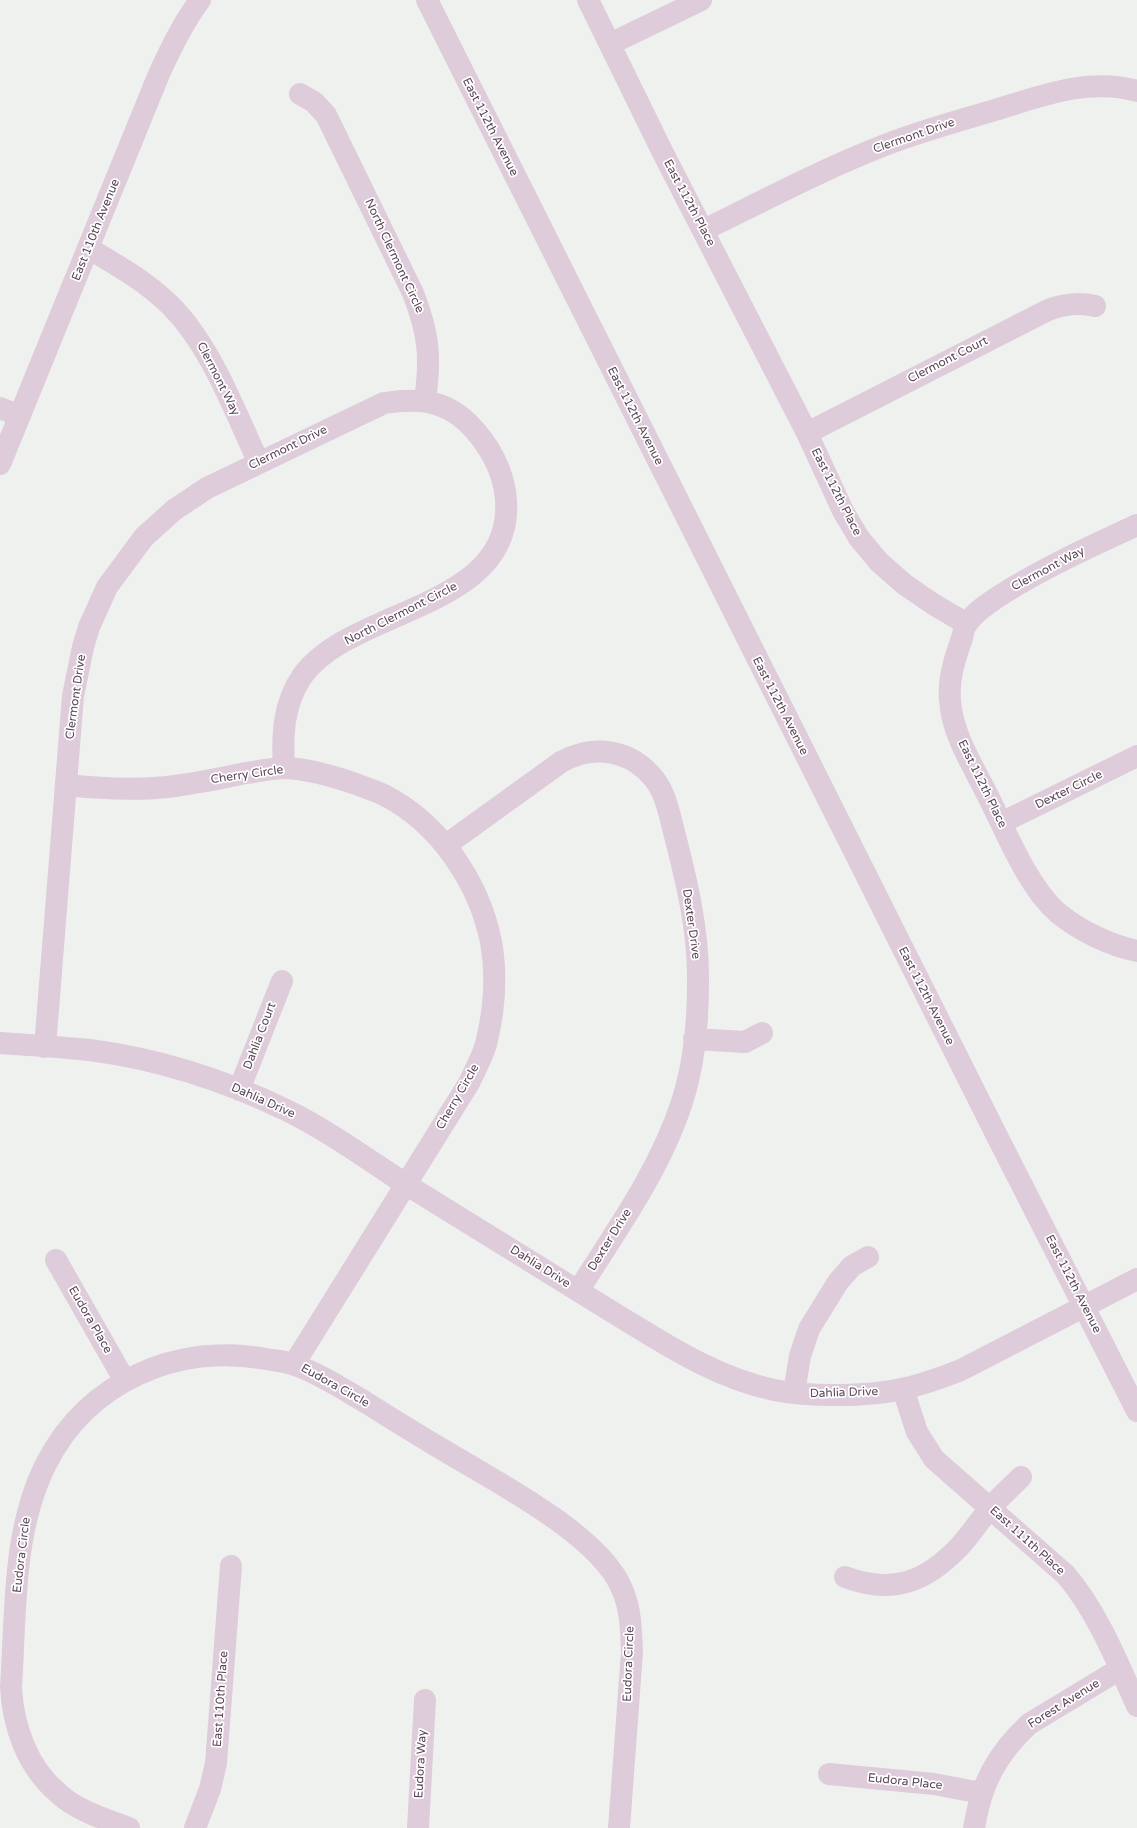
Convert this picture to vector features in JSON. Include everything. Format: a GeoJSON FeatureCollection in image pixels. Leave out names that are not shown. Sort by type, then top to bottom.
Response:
{"type":"FeatureCollection","features":[{"type":"Feature","properties":{"kind":"street","name":"East 110th Avenue"},"geometry":{"type":"LineString","coordinates":[[0,464],[168,53],[189,15],[200,0]]}},
{"type":"Feature","properties":{"kind":"street","name":"East 112th Avenue"},"geometry":{"type":"LineString","coordinates":[[427,0],[994,1131],[1137,1411]]}},
{"type":"Feature","properties":{"kind":"street","name":"East 112th Place"},"geometry":{"type":"LineString","coordinates":[[588,0],[663,153],[704,230],[807,433],[843,511],[859,538],[879,562],[904,584],[933,604],[967,624],[950,681],[950,701],[954,725],[1001,823],[1028,873],[1039,891],[1059,913],[1093,936],[1137,951]]}},
{"type":"Feature","properties":{"kind":"street"},"geometry":{"type":"LineString","coordinates":[[610,44],[701,0]]}},
{"type":"Feature","properties":{"kind":"street","name":"Clermont Drive"},"geometry":{"type":"LineString","coordinates":[[704,230],[848,161],[922,132],[1056,91],[1104,85],[1137,91]]}},
{"type":"Feature","properties":{"kind":"street","name":"North Clermont Circle"},"geometry":{"type":"LineString","coordinates":[[284,768],[282,740],[286,712],[293,693],[303,676],[324,655],[340,644],[441,596],[468,579],[497,546],[502,532],[507,506],[506,490],[492,455],[480,435],[463,418],[442,406],[425,400],[428,375],[427,337],[423,318],[414,293],[326,115],[314,102],[300,94]]}},
{"type":"Feature","properties":{"kind":"street","name":"Clermont Way"},"geometry":{"type":"LineString","coordinates":[[88,248],[141,281],[171,306],[184,320],[199,340],[209,358],[259,463]]}},
{"type":"Feature","properties":{"kind":"street","name":"Clermont Court"},"geometry":{"type":"LineString","coordinates":[[807,433],[1048,310],[1059,306],[1082,303],[1095,306]]}},
{"type":"Feature","properties":{"kind":"street","name":"Clermont Drive"},"geometry":{"type":"LineString","coordinates":[[45,1047],[73,696],[89,627],[107,587],[144,537],[174,510],[207,488],[384,403],[404,400],[425,400]]}},
{"type":"Feature","properties":{"kind":"street"},"geometry":{"type":"LineString","coordinates":[[0,408],[20,416]]}},
{"type":"Feature","properties":{"kind":"street","name":"Clermont Way"},"geometry":{"type":"LineString","coordinates":[[967,624],[988,604],[1036,573],[1137,525]]}},
{"type":"Feature","properties":{"kind":"street","name":"Dexter Drive"},"geometry":{"type":"LineString","coordinates":[[446,845],[506,800],[561,762],[573,755],[585,752],[608,752],[632,760],[646,770],[655,780],[666,803],[677,842],[694,923],[698,983],[694,1039],[687,1084],[682,1102],[660,1154],[644,1185],[578,1291]]}},
{"type":"Feature","properties":{"kind":"street","name":"Dexter Circle"},"geometry":{"type":"LineString","coordinates":[[1001,823],[1137,756]]}},
{"type":"Feature","properties":{"kind":"street","name":"Cherry Circle"},"geometry":{"type":"LineString","coordinates":[[66,785],[110,790],[139,790],[174,786],[284,768],[325,774],[384,795],[414,815],[446,845],[469,882],[488,930],[494,975],[492,1008],[486,1043],[469,1083],[294,1364]]}},
{"type":"Feature","properties":{"kind":"street","name":"Dahlia Court"},"geometry":{"type":"LineString","coordinates":[[239,1090],[282,981]]}},
{"type":"Feature","properties":{"kind":"street"},"geometry":{"type":"LineString","coordinates":[[694,1039],[746,1042],[762,1033]]}},
{"type":"Feature","properties":{"kind":"street","name":"Dahlia Drive"},"geometry":{"type":"LineString","coordinates":[[0,1043],[88,1050],[153,1062],[210,1078],[285,1109],[317,1127],[578,1291],[666,1344],[722,1374],[750,1384],[812,1395],[867,1393],[903,1389],[961,1370],[1137,1279]]}},
{"type":"Feature","properties":{"kind":"street"},"geometry":{"type":"LineString","coordinates":[[794,1393],[800,1356],[809,1329],[838,1282],[852,1266],[868,1256]]}},
{"type":"Feature","properties":{"kind":"street","name":"Eudora Place"},"geometry":{"type":"LineString","coordinates":[[56,1260],[125,1381]]}},
{"type":"Feature","properties":{"kind":"street","name":"Eudora Circle"},"geometry":{"type":"LineString","coordinates":[[129,1828],[74,1805],[58,1793],[42,1776],[24,1745],[16,1725],[12,1708],[11,1687],[22,1533],[29,1505],[46,1464],[71,1427],[84,1412],[104,1395],[147,1369],[166,1363],[210,1354],[246,1355],[294,1364],[336,1385],[538,1508],[592,1548],[611,1568],[622,1587],[627,1603],[631,1645],[620,1828]]}},
{"type":"Feature","properties":{"kind":"street","name":"East 111th Place"},"geometry":{"type":"LineString","coordinates":[[903,1389],[917,1432],[934,1459],[1066,1575],[1079,1590],[1090,1608],[1137,1706]]}},
{"type":"Feature","properties":{"kind":"street"},"geometry":{"type":"LineString","coordinates":[[845,1577],[855,1581],[886,1585],[900,1584],[922,1577],[933,1571],[960,1546],[990,1508],[1021,1477]]}},
{"type":"Feature","properties":{"kind":"street","name":"East 110th Place"},"geometry":{"type":"LineString","coordinates":[[195,1828],[210,1789],[216,1762],[231,1566]]}},
{"type":"Feature","properties":{"kind":"street","name":"Forest Avenue"},"geometry":{"type":"LineString","coordinates":[[974,1828],[982,1792],[994,1766],[1003,1752],[1029,1724],[1120,1670]]}},
{"type":"Feature","properties":{"kind":"street","name":"Eudora Way"},"geometry":{"type":"LineString","coordinates":[[418,1828],[425,1700]]}},
{"type":"Feature","properties":{"kind":"street","name":"Eudora Place"},"geometry":{"type":"LineString","coordinates":[[829,1774],[934,1784],[982,1792]]}}]}
